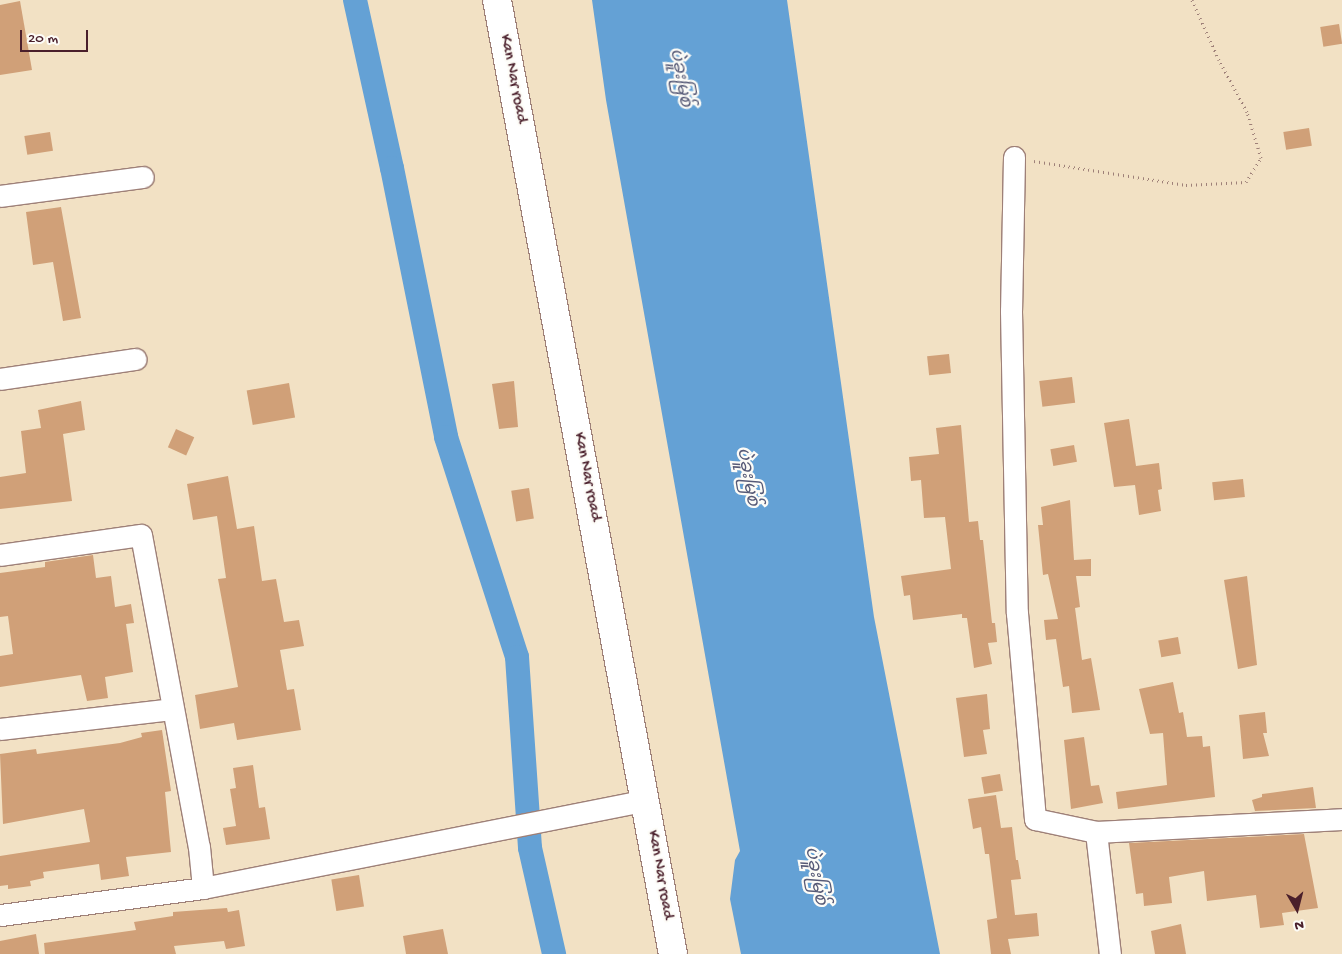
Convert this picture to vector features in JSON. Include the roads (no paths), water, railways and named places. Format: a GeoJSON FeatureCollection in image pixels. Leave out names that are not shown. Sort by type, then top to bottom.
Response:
{"type":"FeatureCollection","features":[{"type":"Feature","properties":{"kind":"street","name":"Kan Nar road"},"geometry":{"type":"LineString","coordinates":[[497,0],[673,954]]}},
{"type":"Feature","properties":{"kind":"street"},"geometry":{"type":"LineString","coordinates":[[1014,157],[1010,311],[1017,613],[1035,819],[1096,832],[1342,819]]}},
{"type":"Feature","properties":{"kind":"street"},"geometry":{"type":"LineString","coordinates":[[0,196],[143,177]]}},
{"type":"Feature","properties":{"kind":"street"},"geometry":{"type":"LineString","coordinates":[[0,379],[136,359]]}},
{"type":"Feature","properties":{"kind":"street"},"geometry":{"type":"LineString","coordinates":[[0,555],[140,535],[199,847],[204,888]]}},
{"type":"Feature","properties":{"kind":"street"},"geometry":{"type":"LineString","coordinates":[[0,729],[172,709]]}},
{"type":"Feature","properties":{"kind":"street"},"geometry":{"type":"LineString","coordinates":[[0,915],[204,888],[646,800]]}},
{"type":"Feature","properties":{"kind":"street"},"geometry":{"type":"LineString","coordinates":[[1096,832],[1110,954]]}},
{"type":"Feature","properties":{"kind":"water","name":"ပဲခူးမြစ်"},"geometry":{"type":"Polygon","coordinates":[[[592,0],[787,0],[874,617],[940,954],[741,954],[730,899],[735,860],[740,851],[606,100],[592,0]]]}},
{"type":"Feature","properties":{"kind":"waterway"},"geometry":{"type":"LineString","coordinates":[[355,0],[392,168],[446,437],[517,657],[530,848],[554,954]]}}]}
